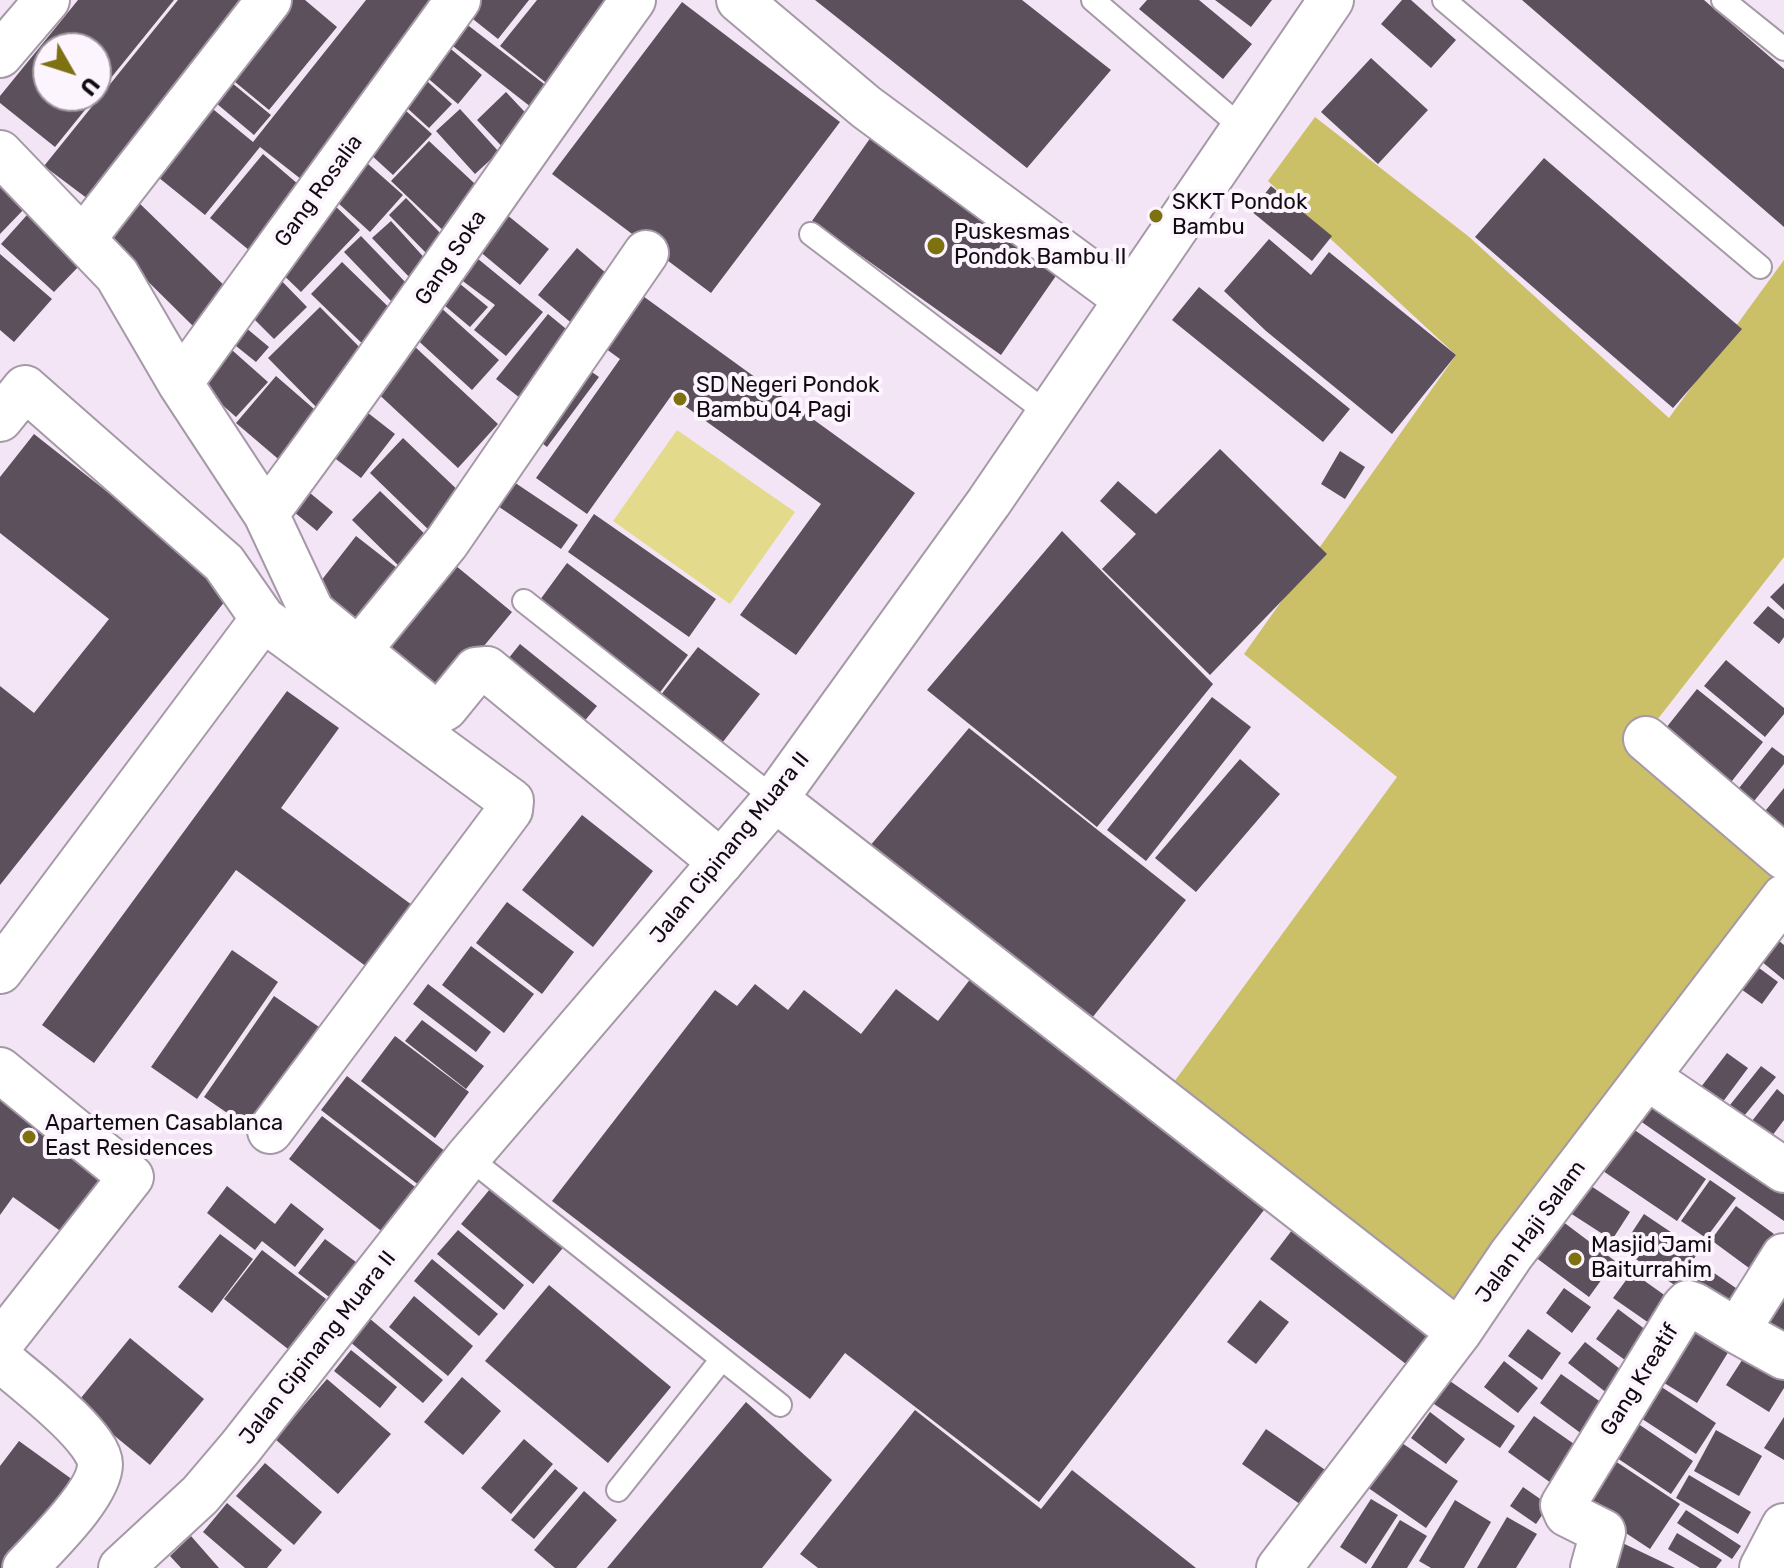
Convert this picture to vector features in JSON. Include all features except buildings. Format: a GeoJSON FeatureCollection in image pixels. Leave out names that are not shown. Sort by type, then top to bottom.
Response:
{"type":"FeatureCollection","features":[{"type":"Feature","properties":{"kind":"street"},"geometry":{"type":"LineString","coordinates":[[0,55],[47,0]]}},
{"type":"Feature","properties":{"kind":"street"},"geometry":{"type":"LineString","coordinates":[[83,239],[269,0]]}},
{"type":"Feature","properties":{"kind":"street","name":"Gang Rosalia"},"geometry":{"type":"LineString","coordinates":[[180,383],[458,0]]}},
{"type":"Feature","properties":{"kind":"street","name":"Gang Soka"},"geometry":{"type":"LineString","coordinates":[[266,514],[392,345],[517,161],[633,0]]}},
{"type":"Feature","properties":{"kind":"street"},"geometry":{"type":"LineString","coordinates":[[739,0],[866,107],[1126,299]]}},
{"type":"Feature","properties":{"kind":"street","name":"Jalan Cipinang Muara II"},"geometry":{"type":"LineString","coordinates":[[121,1568],[200,1495],[240,1448],[468,1157],[775,799],[989,502],[1241,127],[1331,0]]}},
{"type":"Feature","properties":{"kind":"street"},"geometry":{"type":"LineString","coordinates":[[0,153],[117,275],[180,383],[266,514],[312,612],[435,713],[445,708],[476,670],[487,669],[721,862]]}},
{"type":"Feature","properties":{"kind":"street"},"geometry":{"type":"LineString","coordinates":[[358,651],[447,542],[646,253]]}},
{"type":"Feature","properties":{"kind":"street"},"geometry":{"type":"LineString","coordinates":[[0,419],[25,388],[224,563],[263,619],[511,801],[510,810],[270,1131]]}},
{"type":"Feature","properties":{"kind":"street"},"geometry":{"type":"LineString","coordinates":[[0,971],[263,619]]}},
{"type":"Feature","properties":{"kind":"street"},"geometry":{"type":"LineString","coordinates":[[1646,739],[1784,857]]}},
{"type":"Feature","properties":{"kind":"street"},"geometry":{"type":"LineString","coordinates":[[775,799],[1459,1332]]}},
{"type":"Feature","properties":{"kind":"street","name":"Jalan Haji Salam"},"geometry":{"type":"LineString","coordinates":[[1279,1568],[1459,1332],[1511,1255],[1647,1077],[1778,919]]}},
{"type":"Feature","properties":{"kind":"street"},"geometry":{"type":"LineString","coordinates":[[0,1070],[131,1177],[0,1344]]}},
{"type":"Feature","properties":{"kind":"street"},"geometry":{"type":"LineString","coordinates":[[1647,1077],[1784,1170]]}},
{"type":"Feature","properties":{"kind":"street"},"geometry":{"type":"LineString","coordinates":[[1784,1256],[1737,1331],[1784,1357]]}},
{"type":"Feature","properties":{"kind":"street","name":"Gang Kreatif"},"geometry":{"type":"LineString","coordinates":[[1593,1568],[1603,1532],[1564,1511],[1563,1505],[1688,1303],[1737,1331]]}},
{"type":"Feature","properties":{"kind":"street"},"geometry":{"type":"LineString","coordinates":[[0,1359],[91,1441],[101,1463],[94,1485],[25,1568]]}},
{"type":"Feature","properties":{"kind":"street"},"geometry":{"type":"LineString","coordinates":[[1762,1568],[1784,1526]]}},
{"type":"Feature","properties":{"kind":"lane"},"geometry":{"type":"LineString","coordinates":[[1093,0],[1241,127]]}},
{"type":"Feature","properties":{"kind":"lane"},"geometry":{"type":"LineString","coordinates":[[1444,0],[1760,267]]}},
{"type":"Feature","properties":{"kind":"lane"},"geometry":{"type":"LineString","coordinates":[[1723,0],[1784,49]]}},
{"type":"Feature","properties":{"kind":"lane"},"geometry":{"type":"LineString","coordinates":[[811,234],[1047,413]]}},
{"type":"Feature","properties":{"kind":"lane"},"geometry":{"type":"LineString","coordinates":[[524,601],[775,799]]}},
{"type":"Feature","properties":{"kind":"lane"},"geometry":{"type":"LineString","coordinates":[[468,1157],[780,1405]]}},
{"type":"Feature","properties":{"kind":"lane"},"geometry":{"type":"LineString","coordinates":[[618,1490],[722,1359]]}},
{"type":"Feature","properties":{"kind":"shaded area"},"geometry":{"type":"Polygon","coordinates":[[[1315,117],[1468,236],[1669,418],[1784,260],[1784,557],[1643,738],[1784,861],[1784,889],[1458,1321],[1163,1097],[1397,777],[1244,654],[1456,355],[1268,181],[1315,117]]]}},
{"type":"Feature","properties":{"kind":"shaded area"},"geometry":{"type":"Polygon","coordinates":[[[677,430],[795,512],[730,604],[613,521],[677,430]]]}},
{"type":"Feature","properties":{"kind":"place","name":"SKKT Pondok Bambu"},"geometry":{"type":"Point","coordinates":[1156,216]}},
{"type":"Feature","properties":{"kind":"place","name":"Puskesmas Pondok Bambu II"},"geometry":{"type":"Point","coordinates":[936,246]}},
{"type":"Feature","properties":{"kind":"place","name":"SD Negeri Pondok Bambu 04 Pagi"},"geometry":{"type":"Point","coordinates":[680,399]}},
{"type":"Feature","properties":{"kind":"place","name":"Apartemen Casablanca East Residences"},"geometry":{"type":"Point","coordinates":[29,1137]}},
{"type":"Feature","properties":{"kind":"place","name":"Masjid Jami Baiturrahim"},"geometry":{"type":"Point","coordinates":[1575,1259]}}]}
